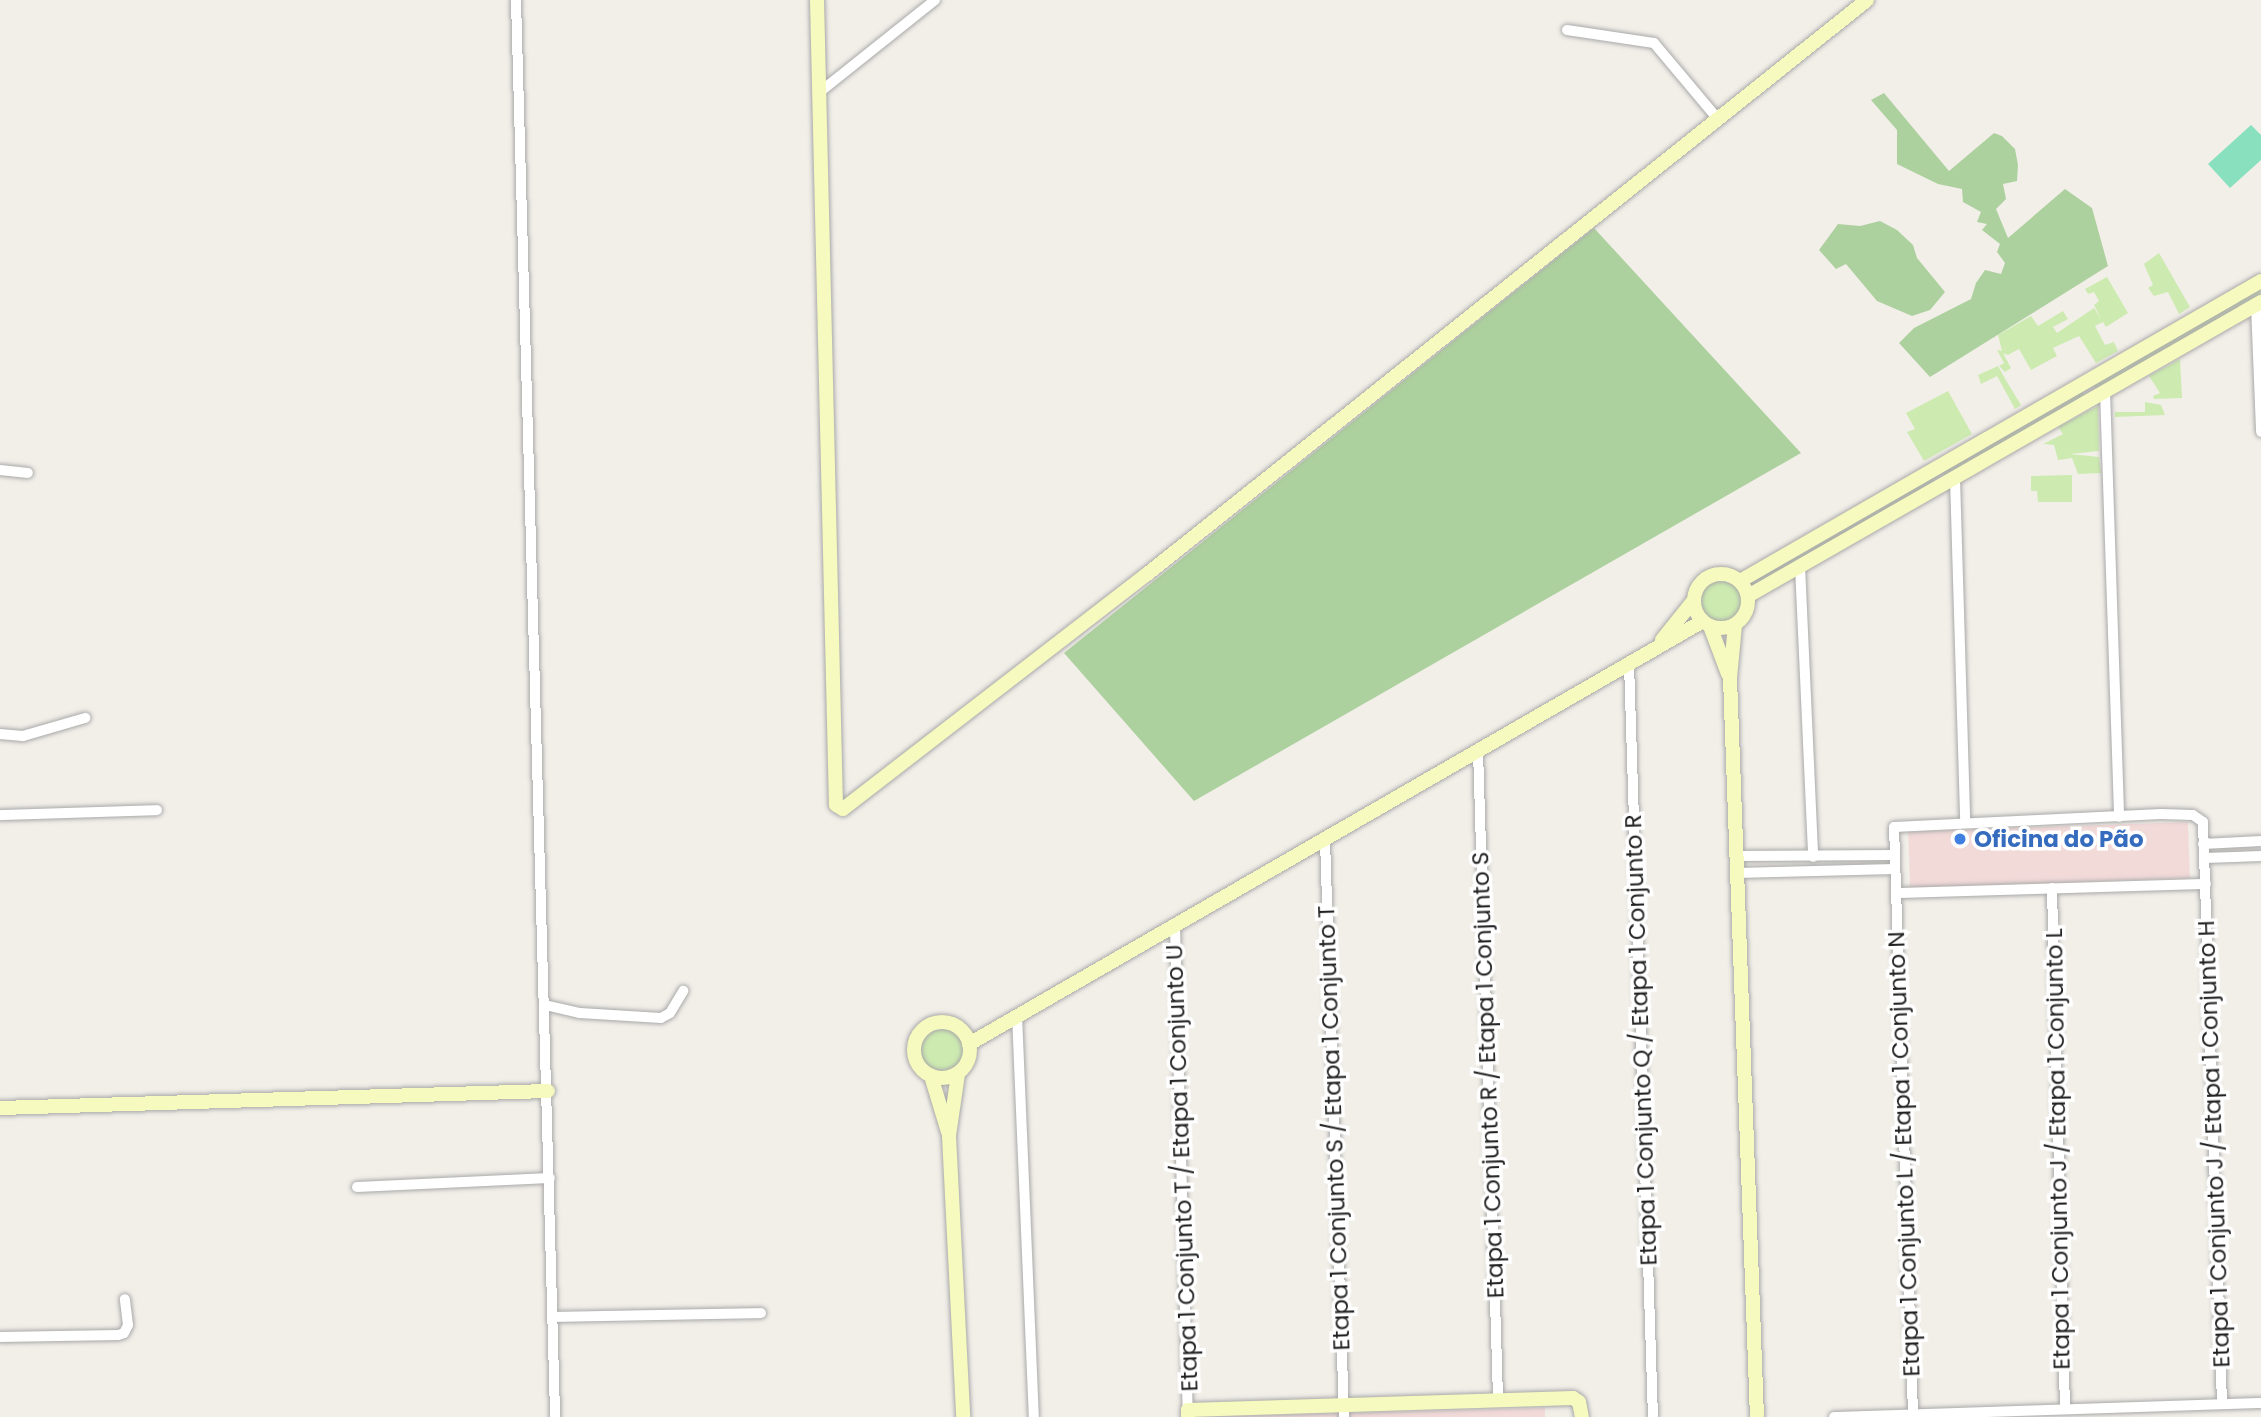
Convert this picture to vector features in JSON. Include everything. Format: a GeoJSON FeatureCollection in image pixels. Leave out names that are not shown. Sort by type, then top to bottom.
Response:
{"type":"FeatureCollection","features":[{"type":"Feature","properties":{"kind":"street"},"geometry":{"type":"LineString","coordinates":[[516,0],[555,1317],[555,1417]]}},
{"type":"Feature","properties":{"kind":"street"},"geometry":{"type":"LineString","coordinates":[[817,0],[836,805],[843,809],[1156,567],[1867,0]]}},
{"type":"Feature","properties":{"kind":"street"},"geometry":{"type":"LineString","coordinates":[[821,91],[935,0]]}},
{"type":"Feature","properties":{"kind":"street"},"geometry":{"type":"LineString","coordinates":[[1567,30],[1654,43],[1717,118]]}},
{"type":"Feature","properties":{"kind":"street"},"geometry":{"type":"LineString","coordinates":[[1748,596],[1949,482],[2261,281]]}},
{"type":"Feature","properties":{"kind":"street"},"geometry":{"type":"LineString","coordinates":[[1740,581],[1934,470],[2094,391],[2258,304],[2261,432]]}},
{"type":"Feature","properties":{"kind":"street"},"geometry":{"type":"LineString","coordinates":[[1934,470],[1949,482],[1965,823],[2119,817],[2094,391]]}},
{"type":"Feature","properties":{"kind":"street"},"geometry":{"type":"LineString","coordinates":[[0,470],[28,473]]}},
{"type":"Feature","properties":{"kind":"street"},"geometry":{"type":"LineString","coordinates":[[1801,566],[1813,857]]}},
{"type":"Feature","properties":{"kind":"street"},"geometry":{"type":"LineString","coordinates":[[969,1044],[1659,644],[1706,623],[1727,628],[1735,625],[1746,612],[1748,596],[1740,581],[1724,574],[1715,575],[1700,584],[1694,600],[1659,644]]}},
{"type":"Feature","properties":{"kind":"street"},"geometry":{"type":"LineString","coordinates":[[1694,600],[1730,678]]}},
{"type":"Feature","properties":{"kind":"street"},"geometry":{"type":"LineString","coordinates":[[1735,625],[1730,678],[1757,1417]]}},
{"type":"Feature","properties":{"kind":"street","name":"Etapa 1 Conjunto Q / Etapa 1 Conjunto R"},"geometry":{"type":"LineString","coordinates":[[1629,663],[1653,1417]]}},
{"type":"Feature","properties":{"kind":"street"},"geometry":{"type":"LineString","coordinates":[[0,734],[23,736],[85,718]]}},
{"type":"Feature","properties":{"kind":"street","name":"Etapa 1 Conjunto R / Etapa 1 Conjunto S"},"geometry":{"type":"LineString","coordinates":[[1478,750],[1498,1399]]}},
{"type":"Feature","properties":{"kind":"street"},"geometry":{"type":"LineString","coordinates":[[0,815],[157,810]]}},
{"type":"Feature","properties":{"kind":"street","name":"Etapa 1 Conjunto J / Etapa 1 Conjunto H"},"geometry":{"type":"LineString","coordinates":[[2119,817],[2193,815],[2203,822],[2222,1404]]}},
{"type":"Feature","properties":{"kind":"street","name":"Etapa 1 Conjunto L / Etapa 1 Conjunto N"},"geometry":{"type":"LineString","coordinates":[[1913,1414],[1895,826],[1965,823]]}},
{"type":"Feature","properties":{"kind":"street","name":"Etapa 1 Conjunto S / Etapa 1 Conjunto T"},"geometry":{"type":"LineString","coordinates":[[1325,840],[1344,1410]]}},
{"type":"Feature","properties":{"kind":"street"},"geometry":{"type":"LineString","coordinates":[[2203,844],[2261,841]]}},
{"type":"Feature","properties":{"kind":"street"},"geometry":{"type":"LineString","coordinates":[[1736,856],[1894,855]]}},
{"type":"Feature","properties":{"kind":"street"},"geometry":{"type":"LineString","coordinates":[[2204,858],[2261,856]]}},
{"type":"Feature","properties":{"kind":"street"},"geometry":{"type":"LineString","coordinates":[[1736,873],[1895,869]]}},
{"type":"Feature","properties":{"kind":"street"},"geometry":{"type":"LineString","coordinates":[[1896,893],[2206,884]]}},
{"type":"Feature","properties":{"kind":"street","name":"Etapa 1 Conjunto J / Etapa 1 Conjunto L"},"geometry":{"type":"LineString","coordinates":[[2052,888],[2065,1409]]}},
{"type":"Feature","properties":{"kind":"street","name":"Etapa 1 Conjunto T / Etapa 1 Conjunto U"},"geometry":{"type":"LineString","coordinates":[[1175,926],[1188,1413]]}},
{"type":"Feature","properties":{"kind":"street"},"geometry":{"type":"LineString","coordinates":[[545,1005],[580,1013],[661,1018],[670,1013],[683,991]]}},
{"type":"Feature","properties":{"kind":"street"},"geometry":{"type":"LineString","coordinates":[[1017,1016],[1034,1417]]}},
{"type":"Feature","properties":{"kind":"street"},"geometry":{"type":"LineString","coordinates":[[958,1073],[945,1078],[924,1072],[915,1057],[916,1040],[927,1027],[935,1023],[953,1024],[960,1029],[969,1044],[968,1060],[958,1073],[949,1136],[963,1417]]}},
{"type":"Feature","properties":{"kind":"street"},"geometry":{"type":"LineString","coordinates":[[931,1076],[949,1136]]}},
{"type":"Feature","properties":{"kind":"street"},"geometry":{"type":"LineString","coordinates":[[0,1108],[548,1091]]}},
{"type":"Feature","properties":{"kind":"street"},"geometry":{"type":"LineString","coordinates":[[356,1187],[550,1178]]}},
{"type":"Feature","properties":{"kind":"street"},"geometry":{"type":"LineString","coordinates":[[0,1337],[118,1335],[124,1333],[128,1325],[125,1299]]}},
{"type":"Feature","properties":{"kind":"street"},"geometry":{"type":"LineString","coordinates":[[555,1317],[761,1313]]}},
{"type":"Feature","properties":{"kind":"street"},"geometry":{"type":"LineString","coordinates":[[1188,1413],[1344,1410],[1498,1399],[1573,1398],[1579,1402],[1582,1417]]}},
{"type":"Feature","properties":{"kind":"street"},"geometry":{"type":"LineString","coordinates":[[1835,1417],[1986,1415],[2065,1409],[2140,1412],[2261,1403]]}},
{"type":"Feature","properties":{"kind":"shaded area"},"geometry":{"type":"Polygon","coordinates":[[[2188,822],[2190,878],[1910,888],[1908,832],[2188,822]]]}},
{"type":"Feature","properties":{"kind":"shaded area"},"geometry":{"type":"Polygon","coordinates":[[[1545,1408],[1545,1417],[1201,1417],[1545,1408]]]}},
{"type":"Feature","properties":{"kind":"green space"},"geometry":{"type":"Polygon","coordinates":[[[1884,93],[1949,171],[1994,133],[2002,136],[2015,149],[2017,181],[2003,184],[2006,199],[1996,209],[2008,238],[2065,189],[2092,208],[2108,266],[1930,377],[1899,343],[1914,328],[1971,299],[1976,283],[1985,270],[2001,274],[2005,263],[1997,252],[2000,244],[1982,230],[1987,224],[1977,222],[1981,212],[1963,202],[1962,189],[1938,184],[1897,164],[1897,130],[1871,100],[1884,93]]]}},
{"type":"Feature","properties":{"kind":"green space"},"geometry":{"type":"Polygon","coordinates":[[[2251,125],[2261,135],[2261,160],[2230,188],[2208,164],[2251,125]]]}},
{"type":"Feature","properties":{"kind":"green space"},"geometry":{"type":"Polygon","coordinates":[[[1880,221],[1897,230],[1913,245],[1917,258],[1945,292],[1930,310],[1912,316],[1877,301],[1846,264],[1836,269],[1819,250],[1838,224],[1860,226],[1880,221]]]}},
{"type":"Feature","properties":{"kind":"green space"},"geometry":{"type":"Polygon","coordinates":[[[1594,228],[1801,453],[1194,801],[1064,653],[1594,228]]]}},
{"type":"Feature","properties":{"kind":"green space"},"geometry":{"type":"Polygon","coordinates":[[[2159,253],[2190,307],[2179,314],[2168,292],[2154,296],[2148,288],[2153,285],[2144,264],[2159,253]]]}},
{"type":"Feature","properties":{"kind":"green space"},"geometry":{"type":"Polygon","coordinates":[[[2107,277],[2128,313],[2106,327],[2103,322],[2095,326],[2105,345],[2114,342],[2118,351],[2096,363],[2079,336],[2053,348],[2057,356],[2031,370],[2019,349],[2008,355],[2003,353],[2011,368],[2005,372],[1999,366],[2004,363],[1997,350],[2002,351],[1998,335],[2031,316],[2038,326],[2063,311],[2068,319],[2053,327],[2057,333],[2094,308],[2101,319],[2094,305],[2099,301],[2094,292],[2088,294],[2085,289],[2107,277]]]}},
{"type":"Feature","properties":{"kind":"green space"},"geometry":{"type":"Polygon","coordinates":[[[2261,286],[2261,294],[2244,304],[2096,389],[2092,384],[2261,286]]]}},
{"type":"Feature","properties":{"kind":"green space"},"geometry":{"type":"Polygon","coordinates":[[[2180,359],[2182,398],[2154,399],[2153,396],[2160,393],[2149,376],[2180,359]]]}},
{"type":"Feature","properties":{"kind":"green space"},"geometry":{"type":"Polygon","coordinates":[[[1998,366],[2021,405],[2015,409],[1997,376],[1981,384],[1978,375],[1998,366]]]}},
{"type":"Feature","properties":{"kind":"green space"},"geometry":{"type":"Polygon","coordinates":[[[2082,390],[2084,396],[1945,476],[1942,472],[2082,390]]]}},
{"type":"Feature","properties":{"kind":"green space"},"geometry":{"type":"Polygon","coordinates":[[[1948,391],[1972,434],[1924,461],[1907,432],[1915,429],[1906,413],[1948,391]]]}},
{"type":"Feature","properties":{"kind":"green space"},"geometry":{"type":"Polygon","coordinates":[[[2145,402],[2161,405],[2165,415],[2115,417],[2115,412],[2145,412],[2145,402]]]}},
{"type":"Feature","properties":{"kind":"green space"},"geometry":{"type":"Polygon","coordinates":[[[2098,406],[2099,451],[2070,454],[2099,457],[2101,473],[2078,474],[2072,458],[2058,460],[2054,445],[2043,444],[2063,434],[2058,427],[2098,406]]]}},
{"type":"Feature","properties":{"kind":"green space"},"geometry":{"type":"Polygon","coordinates":[[[2072,475],[2072,502],[2038,502],[2037,491],[2031,491],[2031,476],[2072,475]]]}},
{"type":"Feature","properties":{"kind":"green space"},"geometry":{"type":"Polygon","coordinates":[[[1932,477],[1934,481],[1752,587],[1749,581],[1932,477]]]}},
{"type":"Feature","properties":{"kind":"green space"},"geometry":{"type":"Polygon","coordinates":[[[1721,580],[1736,586],[1742,601],[1736,616],[1721,622],[1706,616],[1700,601],[1706,586],[1721,580]]]}},
{"type":"Feature","properties":{"kind":"green space"},"geometry":{"type":"Polygon","coordinates":[[[942,1028],[951,1029],[958,1034],[963,1041],[963,1059],[958,1066],[951,1071],[942,1072],[933,1071],[926,1066],[921,1059],[920,1050],[921,1041],[926,1034],[933,1029],[942,1028]]]}},
{"type":"Feature","properties":{"kind":"place","name":"Oficina do Pão"},"geometry":{"type":"Point","coordinates":[1960,839]}}]}
